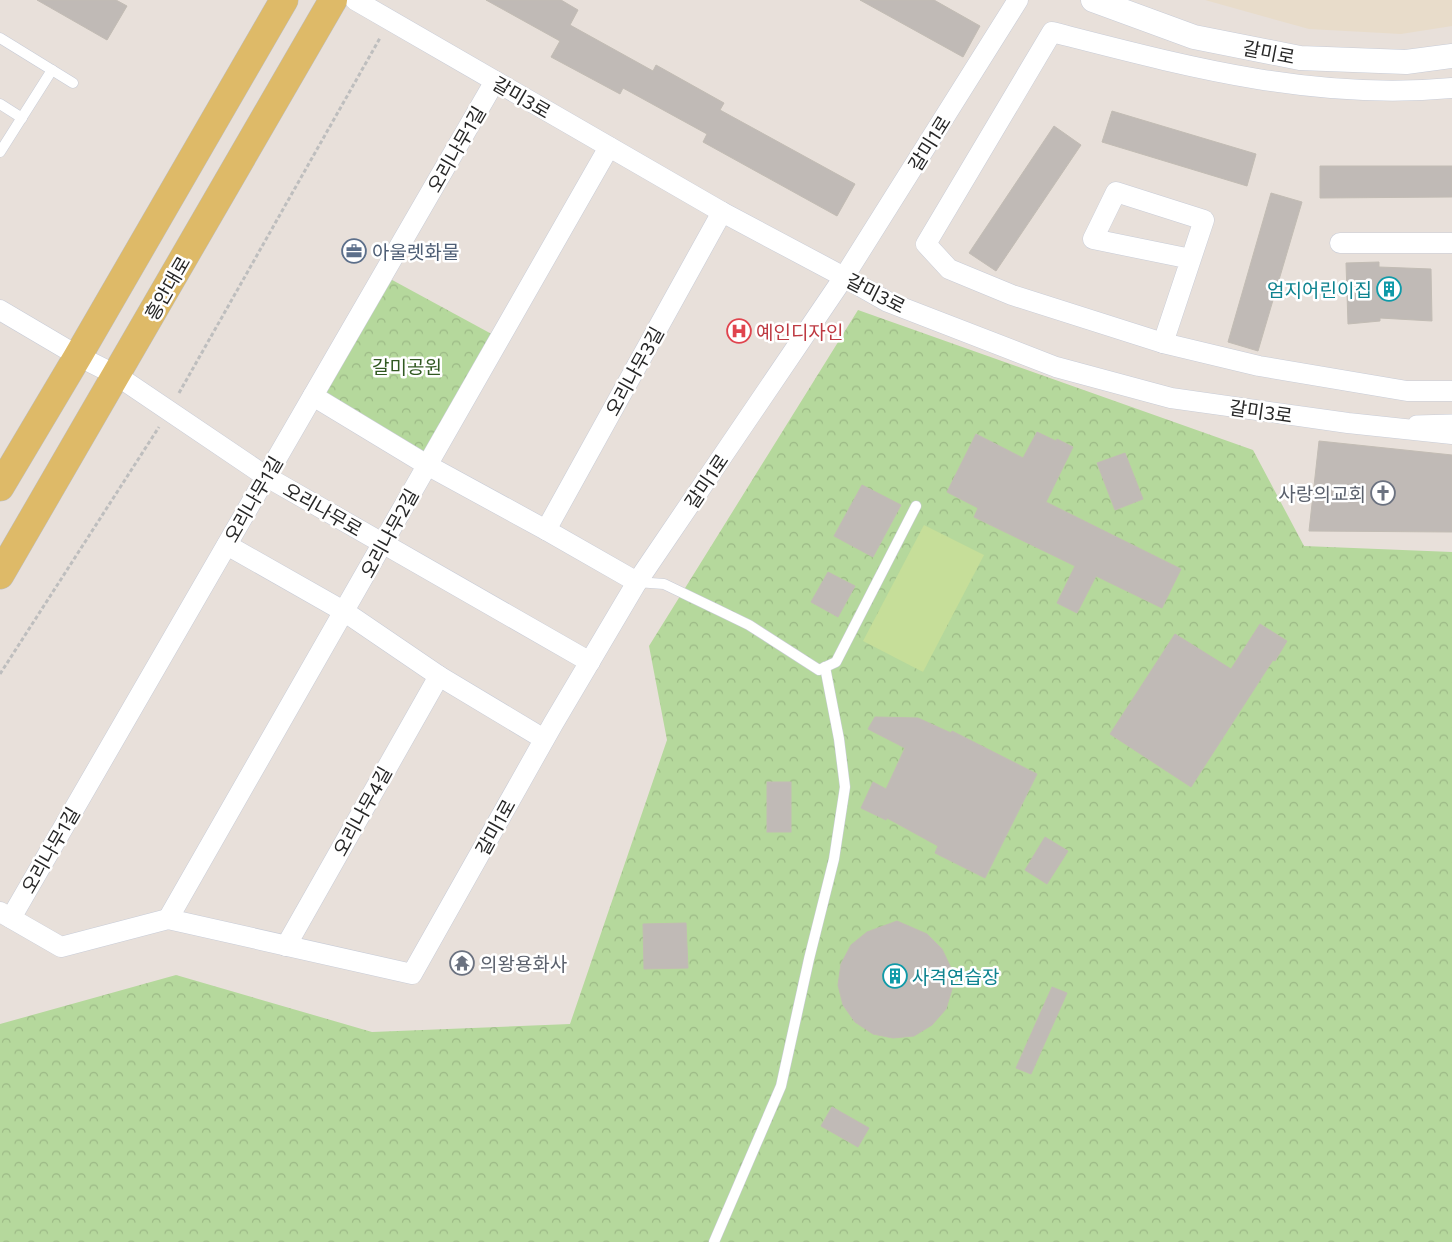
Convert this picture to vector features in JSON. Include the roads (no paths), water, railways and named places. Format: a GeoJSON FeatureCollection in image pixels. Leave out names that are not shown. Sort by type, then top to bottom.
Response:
{"type":"FeatureCollection","features":[{"type":"Feature","properties":{"kind":"main road"},"geometry":{"type":"LineString","coordinates":[[0,487],[284,0]]}},
{"type":"Feature","properties":{"kind":"main road","name":"흥안대로"},"geometry":{"type":"LineString","coordinates":[[0,575],[333,0]]}},
{"type":"Feature","properties":{"kind":"main road"},"geometry":{"type":"LineString","coordinates":[[117,288],[154,310]]}},
{"type":"Feature","properties":{"kind":"street","name":"갈미3로"},"geometry":{"type":"LineString","coordinates":[[355,0],[722,212],[888,302],[1056,367],[1171,398],[1348,423],[1452,434]]}},
{"type":"Feature","properties":{"kind":"street","name":"갈미1로"},"geometry":{"type":"LineString","coordinates":[[286,946],[412,974],[544,739],[637,582],[844,277],[1018,0]]}},
{"type":"Feature","properties":{"kind":"street","name":"갈미로"},"geometry":{"type":"LineString","coordinates":[[1093,0],[1194,37],[1300,58],[1406,62],[1452,56]]}},
{"type":"Feature","properties":{"kind":"street"},"geometry":{"type":"LineString","coordinates":[[1452,88],[1424,91],[1341,90],[1264,81],[1194,68],[1052,32],[926,244],[949,269],[1012,295],[1163,343],[1259,366],[1407,391],[1452,391]]}},
{"type":"Feature","properties":{"kind":"street","name":"오리나무1길"},"geometry":{"type":"LineString","coordinates":[[5,915],[267,477],[495,81]]}},
{"type":"Feature","properties":{"kind":"street","name":"오리나무2길"},"geometry":{"type":"LineString","coordinates":[[168,919],[609,147]]}},
{"type":"Feature","properties":{"kind":"street"},"geometry":{"type":"LineString","coordinates":[[1163,343],[1191,259],[1204,220],[1116,192],[1093,239],[1191,259]]}},
{"type":"Feature","properties":{"kind":"street","name":"오리나무3길"},"geometry":{"type":"LineString","coordinates":[[546,530],[722,212]]}},
{"type":"Feature","properties":{"kind":"street"},"geometry":{"type":"LineString","coordinates":[[1340,244],[1452,243]]}},
{"type":"Feature","properties":{"kind":"street","name":"오리나무로"},"geometry":{"type":"LineString","coordinates":[[0,310],[78,356],[116,375],[267,477],[590,662]]}},
{"type":"Feature","properties":{"kind":"street"},"geometry":{"type":"LineString","coordinates":[[313,396],[427,465],[637,582]]}},
{"type":"Feature","properties":{"kind":"street"},"geometry":{"type":"LineString","coordinates":[[1348,423],[1452,422]]}},
{"type":"Feature","properties":{"kind":"street"},"geometry":{"type":"LineString","coordinates":[[227,545],[344,612],[439,676],[544,739]]}},
{"type":"Feature","properties":{"kind":"street","name":"오리나무4길"},"geometry":{"type":"LineString","coordinates":[[286,946],[439,676]]}},
{"type":"Feature","properties":{"kind":"street"},"geometry":{"type":"LineString","coordinates":[[5,915],[61,947],[168,919],[286,946]]}},
{"type":"Feature","properties":{"kind":"lane"},"geometry":{"type":"LineString","coordinates":[[0,38],[73,84]]}},
{"type":"Feature","properties":{"kind":"lane"},"geometry":{"type":"LineString","coordinates":[[0,152],[52,70]]}},
{"type":"Feature","properties":{"kind":"lane"},"geometry":{"type":"LineString","coordinates":[[0,104],[22,118]]}},
{"type":"Feature","properties":{"kind":"lane"},"geometry":{"type":"LineString","coordinates":[[637,582],[664,584],[749,625],[819,670],[836,662],[916,506]]}},
{"type":"Feature","properties":{"kind":"lane"},"geometry":{"type":"LineString","coordinates":[[714,1242],[781,1086],[809,958],[834,859],[845,787],[839,739],[825,667]]}},
{"type":"Feature","properties":{"kind":"place","name":"아울렛화물"},"geometry":{"type":"Point","coordinates":[354,251]}},
{"type":"Feature","properties":{"kind":"place","name":"엄지어린이집"},"geometry":{"type":"Point","coordinates":[1389,289]}},
{"type":"Feature","properties":{"kind":"place","name":"예인디자인"},"geometry":{"type":"Point","coordinates":[739,331]}},
{"type":"Feature","properties":{"kind":"place","name":"사랑의교회"},"geometry":{"type":"Point","coordinates":[1383,493]}},
{"type":"Feature","properties":{"kind":"place","name":"의왕용화사"},"geometry":{"type":"Point","coordinates":[462,963]}},
{"type":"Feature","properties":{"kind":"place","name":"사격연습장"},"geometry":{"type":"Point","coordinates":[895,976]}},
{"type":"Feature","properties":{"kind":"park label","name":"갈미공원"},"geometry":{"type":"Point","coordinates":[407,366]}}]}
